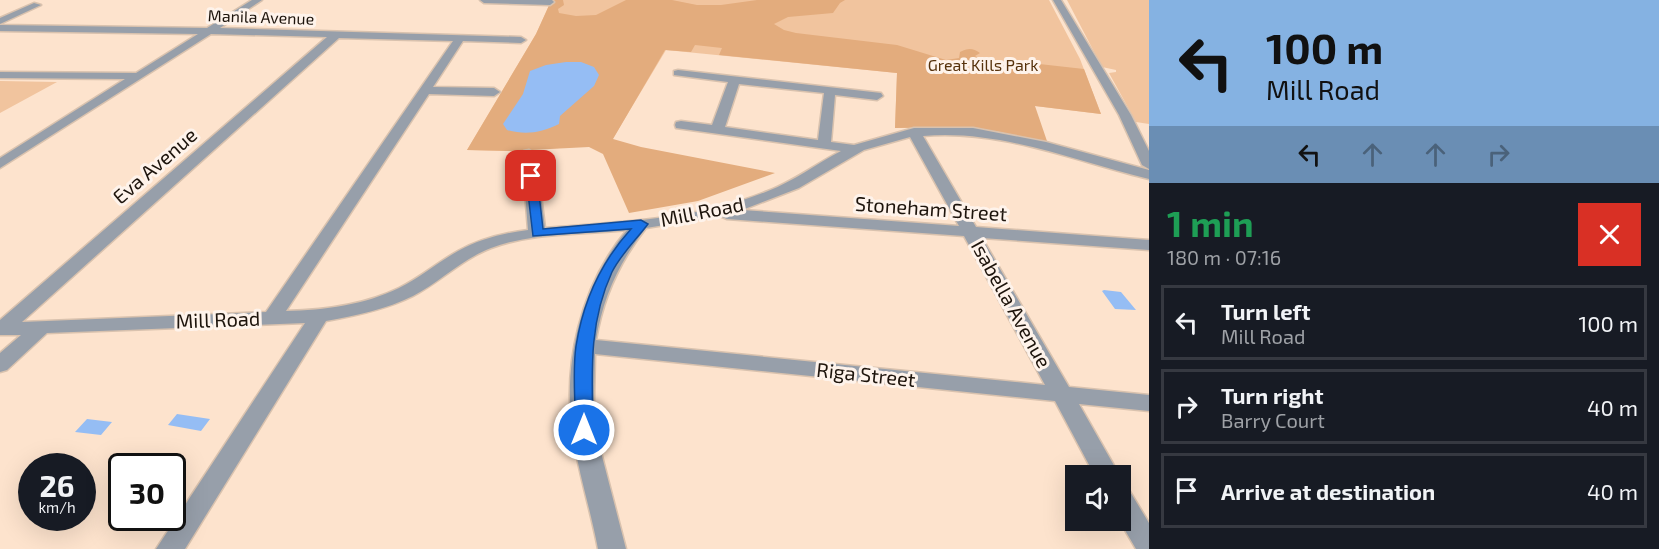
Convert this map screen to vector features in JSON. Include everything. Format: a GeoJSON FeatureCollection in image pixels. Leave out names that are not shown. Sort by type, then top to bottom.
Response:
{"type":"FeatureCollection","features":[{"type":"Feature","properties":{"kind":"street"},"geometry":{"type":"LineString","coordinates":[[0,164],[258,0]]}},
{"type":"Feature","properties":{"kind":"street"},"geometry":{"type":"LineString","coordinates":[[484,0],[550,2]]}},
{"type":"Feature","properties":{"kind":"street"},"geometry":{"type":"LineString","coordinates":[[1057,0],[1125,115],[1149,165]]}},
{"type":"Feature","properties":{"kind":"street"},"geometry":{"type":"LineString","coordinates":[[0,21],[37,5]]}},
{"type":"Feature","properties":{"kind":"street","name":"Manila Avenue"},"geometry":{"type":"LineString","coordinates":[[0,28],[211,31],[521,40]]}},
{"type":"Feature","properties":{"kind":"street","name":"Eva Avenue"},"geometry":{"type":"LineString","coordinates":[[1,329],[336,35]]}},
{"type":"Feature","properties":{"kind":"street"},"geometry":{"type":"LineString","coordinates":[[272,318],[460,38]]}},
{"type":"Feature","properties":{"kind":"street"},"geometry":{"type":"LineString","coordinates":[[678,74],[877,96]]}},
{"type":"Feature","properties":{"kind":"street"},"geometry":{"type":"LineString","coordinates":[[0,75],[139,76]]}},
{"type":"Feature","properties":{"kind":"street"},"geometry":{"type":"LineString","coordinates":[[717,130],[735,80]]}},
{"type":"Feature","properties":{"kind":"street"},"geometry":{"type":"LineString","coordinates":[[424,90],[494,92]]}},
{"type":"Feature","properties":{"kind":"street"},"geometry":{"type":"LineString","coordinates":[[824,145],[830,90]]}},
{"type":"Feature","properties":{"kind":"street"},"geometry":{"type":"LineString","coordinates":[[681,125],[855,149]]}},
{"type":"Feature","properties":{"kind":"street","name":"Mill Road"},"geometry":{"type":"LineString","coordinates":[[1,329],[319,316],[380,302],[406,291],[465,254],[484,245],[537,234],[641,224],[711,213],[765,198],[855,149],[888,137],[915,132],[941,130],[1000,136],[1149,175]]}},
{"type":"Feature","properties":{"kind":"street","name":"Isabella Avenue"},"geometry":{"type":"LineString","coordinates":[[915,132],[1102,465]]}},
{"type":"Feature","properties":{"kind":"street"},"geometry":{"type":"LineString","coordinates":[[529,154],[537,234]]}},
{"type":"Feature","properties":{"kind":"street","name":"Stoneham Street"},"geometry":{"type":"LineString","coordinates":[[711,213],[1149,245]]}},
{"type":"Feature","properties":{"kind":"street"},"geometry":{"type":"LineString","coordinates":[[612,549],[584,430],[584,346],[592,308],[606,272],[622,246],[641,224]]}},
{"type":"Feature","properties":{"kind":"street"},"geometry":{"type":"LineString","coordinates":[[170,549],[319,316]]}},
{"type":"Feature","properties":{"kind":"street"},"geometry":{"type":"LineString","coordinates":[[0,365],[42,327]]}},
{"type":"Feature","properties":{"kind":"street","name":"Riga Street"},"geometry":{"type":"LineString","coordinates":[[584,346],[1149,404]]}},
{"type":"Feature","properties":{"kind":"street"},"geometry":{"type":"LineString","coordinates":[[1131,517],[1149,547]]}},
{"type":"Feature","properties":{"kind":"green space","name":"Great Kills Park"},"geometry":{"type":"Polygon","coordinates":[[[538,0],[1049,0],[1080,59],[1101,114],[1035,106],[1000,132],[960,127],[895,128],[897,73],[666,50],[609,145],[510,151],[467,150],[536,34],[551,1],[538,0]]]}},
{"type":"Feature","properties":{"kind":"green space","name":"Great Kills Park"},"geometry":{"type":"Polygon","coordinates":[[[538,0],[563,0],[564,5],[558,9],[559,13],[576,16],[596,15],[626,0],[672,0],[697,5],[721,5],[757,0],[845,0],[833,13],[788,17],[774,24],[796,33],[897,45],[946,60],[959,58],[960,52],[970,49],[980,53],[975,56],[993,62],[1022,62],[1084,69],[1101,114],[1035,106],[1048,144],[1000,132],[960,127],[895,128],[897,73],[719,55],[722,48],[695,45],[691,52],[665,50],[613,139],[641,147],[775,173],[698,201],[629,213],[603,154],[589,147],[510,151],[467,150],[536,34],[551,1],[538,0]]]}},
{"type":"Feature","properties":{"kind":"green space","name":"Great Kills Park"},"geometry":{"type":"Polygon","coordinates":[[[1067,0],[1149,0],[1149,124],[1136,122],[1109,73],[1116,72],[1116,70],[1102,67],[1067,0]]]}},
{"type":"Feature","properties":{"kind":"green space"},"geometry":{"type":"Polygon","coordinates":[[[0,81],[57,82],[0,113],[0,81]]]}},
{"type":"Feature","properties":{"kind":"water"},"geometry":{"type":"Polygon","coordinates":[[[581,62],[594,67],[599,75],[594,86],[560,116],[559,124],[533,132],[507,130],[503,124],[523,94],[530,71],[546,65],[581,62]]]}},
{"type":"Feature","properties":{"kind":"water"},"geometry":{"type":"Polygon","coordinates":[[[1102,291],[1121,292],[1136,310],[1115,309],[1102,291]]]}},
{"type":"Feature","properties":{"kind":"water"},"geometry":{"type":"Polygon","coordinates":[[[177,414],[210,419],[201,431],[168,425],[177,414]]]}},
{"type":"Feature","properties":{"kind":"water"},"geometry":{"type":"Polygon","coordinates":[[[87,419],[112,422],[101,435],[75,432],[87,419]]]}},
{"type":"Feature","properties":{"kind":"route"},"geometry":{"type":"LineString","coordinates":[[531,176],[537,234],[641,224],[622,246],[606,272],[592,308],[584,346],[584,430]]}}]}
